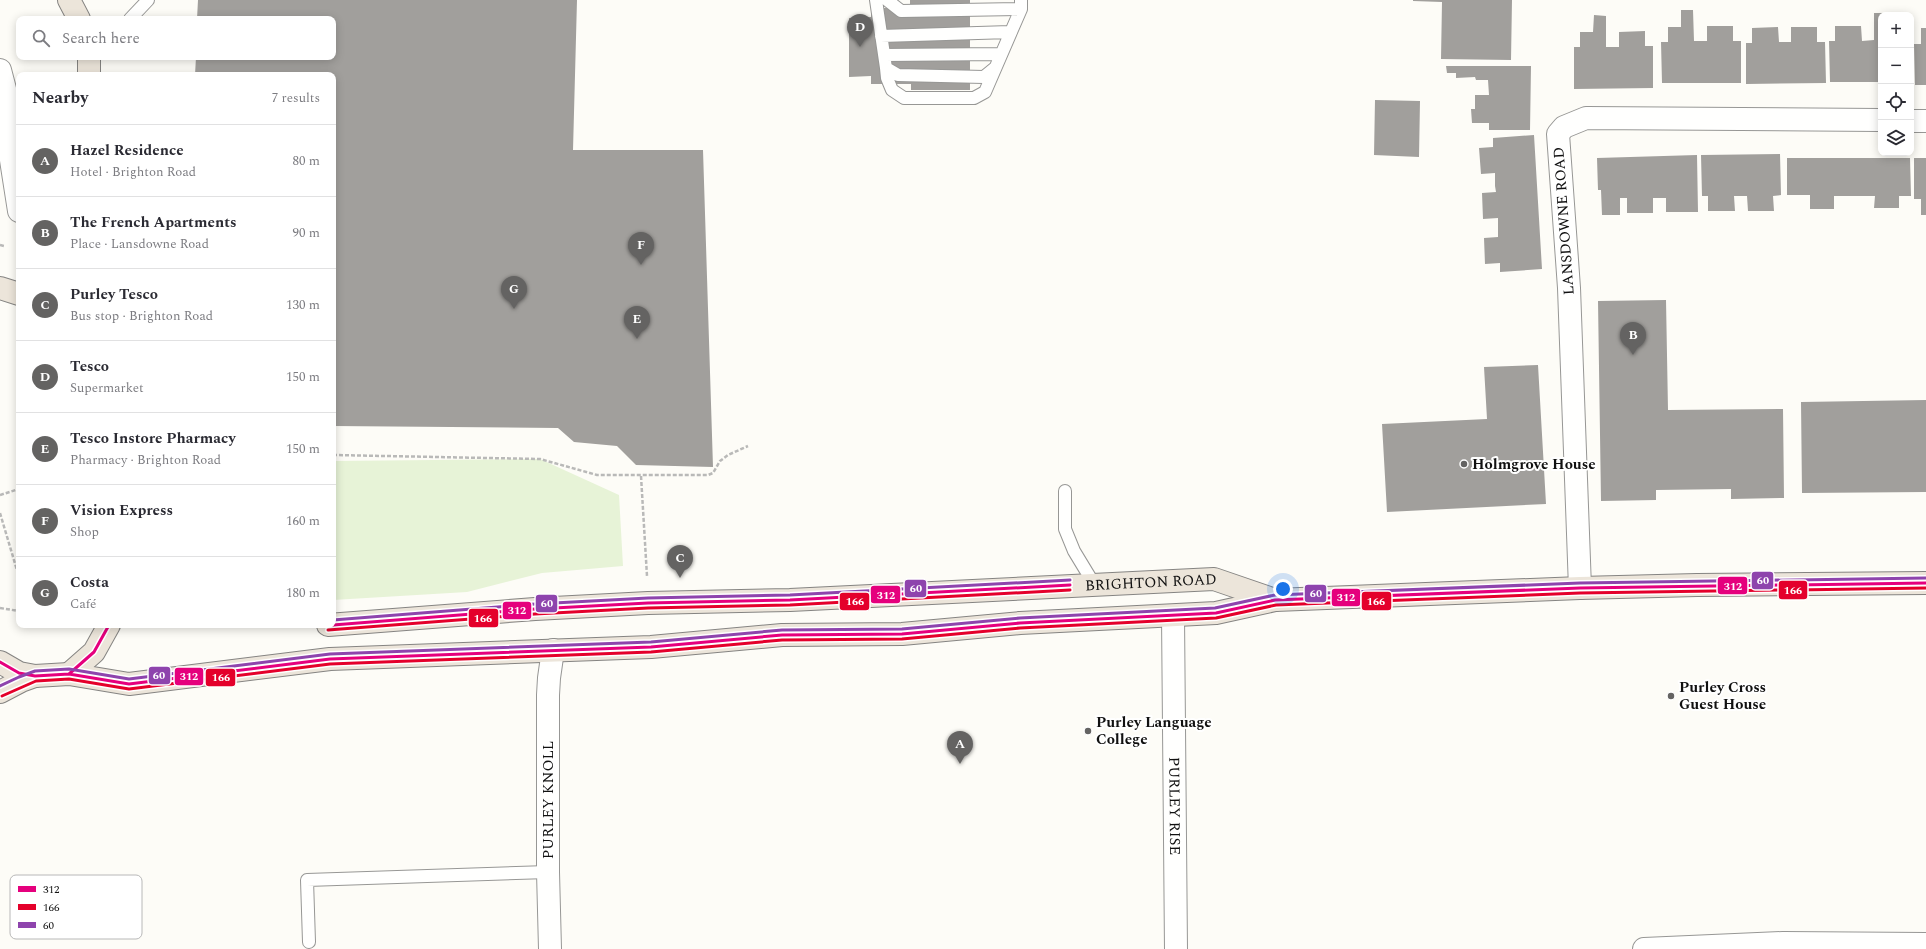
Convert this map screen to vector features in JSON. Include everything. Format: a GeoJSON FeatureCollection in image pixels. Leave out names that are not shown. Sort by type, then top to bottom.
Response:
{"type":"FeatureCollection","features":[{"type":"Feature","properties":{"kind":"highway"},"geometry":{"type":"LineString","coordinates":[[69,0],[77,16]]}},
{"type":"Feature","properties":{"kind":"highway"},"geometry":{"type":"LineString","coordinates":[[0,288],[16,293]]}},
{"type":"Feature","properties":{"kind":"highway","name":"BRIGHTON ROAD"},"geometry":{"type":"LineString","coordinates":[[336,624],[535,609],[648,603],[790,600],[1094,584],[1214,580],[1275,600]]}},
{"type":"Feature","properties":{"kind":"highway","name":"BRIGHTON ROAD"},"geometry":{"type":"LineString","coordinates":[[35,676],[69,674],[129,684],[330,660],[651,647],[782,635],[902,634],[1020,623],[1216,613],[1275,600],[1580,588],[1697,585],[1926,583]]}},
{"type":"Feature","properties":{"kind":"highway"},"geometry":{"type":"LineString","coordinates":[[69,674],[94,652],[106,628]]}},
{"type":"Feature","properties":{"kind":"highway"},"geometry":{"type":"LineString","coordinates":[[0,662],[19,673],[35,676]]}},
{"type":"Feature","properties":{"kind":"highway"},"geometry":{"type":"LineString","coordinates":[[0,692],[21,681],[35,676]]}},
{"type":"Feature","properties":{"kind":"street"},"geometry":{"type":"LineString","coordinates":[[0,70],[6,93],[9,147],[16,192]]}},
{"type":"Feature","properties":{"kind":"street","name":"LANSDOWNE ROAD"},"geometry":{"type":"LineString","coordinates":[[1580,588],[1569,288],[1558,134],[1564,127],[1586,118],[1878,120]]}},
{"type":"Feature","properties":{"kind":"street"},"geometry":{"type":"LineString","coordinates":[[1914,121],[1926,121]]}},
{"type":"Feature","properties":{"kind":"street","name":"PURLEY RISE"},"geometry":{"type":"LineString","coordinates":[[1173,616],[1176,949]]}},
{"type":"Feature","properties":{"kind":"street","name":"PURLEY KNOLL"},"geometry":{"type":"LineString","coordinates":[[550,949],[548,872],[549,678],[553,650]]}},
{"type":"Feature","properties":{"kind":"street"},"geometry":{"type":"LineString","coordinates":[[1644,949],[1926,944]]}},
{"type":"Feature","properties":{"kind":"lane"},"geometry":{"type":"LineString","coordinates":[[133,16],[148,0]]}},
{"type":"Feature","properties":{"kind":"lane"},"geometry":{"type":"LineString","coordinates":[[876,0],[887,78],[892,90],[904,98],[974,98],[985,92],[1021,5],[901,11],[887,0]]}},
{"type":"Feature","properties":{"kind":"lane"},"geometry":{"type":"LineString","coordinates":[[881,36],[1010,32]]}},
{"type":"Feature","properties":{"kind":"lane"},"geometry":{"type":"LineString","coordinates":[[884,55],[1001,54]]}},
{"type":"Feature","properties":{"kind":"lane"},"geometry":{"type":"LineString","coordinates":[[886,68],[898,75],[984,77],[996,67]]}},
{"type":"Feature","properties":{"kind":"lane"},"geometry":{"type":"LineString","coordinates":[[1065,491],[1065,529],[1074,551],[1094,584]]}},
{"type":"Feature","properties":{"kind":"lane"},"geometry":{"type":"LineString","coordinates":[[309,942],[307,880],[548,872]]}},
{"type":"Feature","properties":{"kind":"path"},"geometry":{"type":"LineString","coordinates":[[336,455],[540,459],[597,475],[642,476],[713,474],[720,461],[728,455],[748,446]]}},
{"type":"Feature","properties":{"kind":"path"},"geometry":{"type":"LineString","coordinates":[[642,476],[648,603]]}},
{"type":"Feature","properties":{"kind":"path"},"geometry":{"type":"LineString","coordinates":[[0,495],[16,490]]}},
{"type":"Feature","properties":{"kind":"path"},"geometry":{"type":"LineString","coordinates":[[0,513],[16,567]]}},
{"type":"Feature","properties":{"kind":"path"},"geometry":{"type":"LineString","coordinates":[[0,608],[16,611]]}},
{"type":"Feature","properties":{"kind":"green space"},"geometry":{"type":"Polygon","coordinates":[[[540,459],[619,495],[623,566],[542,573],[467,592],[336,600],[336,461],[540,459]]]}},
{"type":"Feature","properties":{"kind":"building"},"geometry":{"type":"Polygon","coordinates":[[[198,0],[577,0],[573,150],[703,150],[713,467],[636,465],[617,446],[574,442],[558,428],[336,426],[336,72],[195,72],[196,60],[336,60],[336,16],[197,16],[198,0]]]}},
{"type":"Feature","properties":{"kind":"building"},"geometry":{"type":"Polygon","coordinates":[[[910,0],[970,0],[970,90],[911,90],[911,84],[871,84],[871,76],[849,77],[849,18],[871,17],[871,8],[910,8],[910,0]]]}},
{"type":"Feature","properties":{"kind":"building"},"geometry":{"type":"Polygon","coordinates":[[[1413,0],[1512,0],[1511,60],[1441,59],[1442,2],[1413,0]]]}},
{"type":"Feature","properties":{"kind":"building"},"geometry":{"type":"Polygon","coordinates":[[[1681,10],[1693,10],[1694,41],[1707,41],[1707,26],[1733,26],[1733,41],[1741,41],[1741,83],[1662,83],[1661,42],[1668,42],[1668,27],[1681,27],[1681,10]]]}},
{"type":"Feature","properties":{"kind":"building"},"geometry":{"type":"Polygon","coordinates":[[[1874,13],[1878,13],[1878,82],[1830,82],[1829,41],[1835,41],[1835,26],[1861,26],[1862,41],[1874,40],[1874,13]]]}},
{"type":"Feature","properties":{"kind":"building"},"geometry":{"type":"Polygon","coordinates":[[[1594,15],[1606,16],[1606,47],[1619,47],[1619,32],[1645,31],[1645,46],[1653,46],[1653,88],[1574,89],[1574,47],[1580,47],[1580,32],[1593,32],[1594,15]]]}},
{"type":"Feature","properties":{"kind":"building"},"geometry":{"type":"Polygon","coordinates":[[[1778,27],[1779,42],[1791,42],[1791,27],[1817,27],[1817,42],[1825,42],[1826,83],[1746,84],[1746,43],[1752,43],[1752,28],[1778,27]]]}},
{"type":"Feature","properties":{"kind":"building"},"geometry":{"type":"Polygon","coordinates":[[[1921,28],[1926,28],[1926,85],[1915,85],[1914,44],[1921,44],[1921,28]]]}},
{"type":"Feature","properties":{"kind":"building"},"geometry":{"type":"Polygon","coordinates":[[[1446,66],[1531,66],[1530,130],[1489,130],[1489,123],[1472,123],[1471,109],[1475,109],[1475,95],[1489,95],[1488,80],[1476,80],[1475,77],[1456,78],[1456,73],[1447,73],[1446,66]]]}},
{"type":"Feature","properties":{"kind":"building"},"geometry":{"type":"Polygon","coordinates":[[[1375,100],[1420,101],[1419,157],[1374,155],[1375,100]]]}},
{"type":"Feature","properties":{"kind":"building"},"geometry":{"type":"Polygon","coordinates":[[[1534,135],[1542,269],[1500,272],[1500,263],[1485,264],[1484,238],[1498,237],[1498,218],[1483,219],[1482,193],[1496,192],[1495,173],[1481,174],[1479,148],[1493,147],[1493,138],[1534,135]]]}},
{"type":"Feature","properties":{"kind":"building"},"geometry":{"type":"Polygon","coordinates":[[[1780,154],[1781,195],[1773,196],[1774,211],[1748,211],[1747,196],[1734,196],[1735,211],[1708,211],[1708,196],[1702,196],[1701,155],[1780,154]]]}},
{"type":"Feature","properties":{"kind":"building"},"geometry":{"type":"Polygon","coordinates":[[[1697,155],[1698,212],[1666,212],[1666,198],[1653,198],[1653,213],[1627,213],[1627,198],[1620,198],[1620,215],[1602,215],[1601,190],[1598,190],[1597,158],[1697,155]]]}},
{"type":"Feature","properties":{"kind":"building"},"geometry":{"type":"Polygon","coordinates":[[[1787,158],[1910,158],[1911,196],[1899,196],[1899,208],[1874,208],[1875,196],[1834,196],[1834,209],[1810,209],[1810,195],[1787,195],[1787,158]]]}},
{"type":"Feature","properties":{"kind":"building"},"geometry":{"type":"Polygon","coordinates":[[[1914,158],[1926,158],[1926,215],[1921,215],[1921,199],[1914,199],[1914,158]]]}},
{"type":"Feature","properties":{"kind":"building"},"geometry":{"type":"Polygon","coordinates":[[[1666,300],[1668,410],[1783,409],[1784,498],[1731,499],[1731,489],[1656,490],[1656,500],[1601,501],[1598,301],[1666,300]]]}},
{"type":"Feature","properties":{"kind":"building","name":"Holmgrove House"},"geometry":{"type":"Polygon","coordinates":[[[1538,365],[1546,504],[1387,512],[1382,424],[1487,419],[1484,367],[1538,365]]]}},
{"type":"Feature","properties":{"kind":"building"},"geometry":{"type":"Polygon","coordinates":[[[1926,400],[1926,492],[1802,493],[1801,402],[1926,400]]]}},
{"type":"Feature","properties":{"kind":"transit line","name":"60"},"geometry":{"type":"LineString","coordinates":[[0,686],[35,671],[69,669],[129,679],[330,654],[651,642],[782,630],[902,629],[1020,618],[1215,608],[1275,595],[1580,583],[1926,578]]}},
{"type":"Feature","properties":{"kind":"transit line","name":"60"},"geometry":{"type":"LineString","coordinates":[[336,620],[535,604],[648,598],[790,595],[1070,580]]}},
{"type":"Feature","properties":{"kind":"transit line","name":"312"},"geometry":{"type":"LineString","coordinates":[[0,662],[19,673],[35,676],[69,674],[129,684],[330,659],[651,647],[782,635],[902,634],[1020,623],[1216,613],[1275,600],[1580,588],[1926,583]]}},
{"type":"Feature","properties":{"kind":"transit line","name":"312"},"geometry":{"type":"LineString","coordinates":[[336,625],[535,609],[648,603],[790,600],[1070,585]]}},
{"type":"Feature","properties":{"kind":"transit line","name":"166"},"geometry":{"type":"LineString","coordinates":[[2,696],[36,681],[69,679],[129,689],[330,664],[651,652],[782,640],[902,639],[1020,628],[1216,618],[1276,605],[1580,593],[1926,588]]}},
{"type":"Feature","properties":{"kind":"transit line","name":"166"},"geometry":{"type":"LineString","coordinates":[[328,630],[535,614],[648,608],[790,605],[1070,590]]}},
{"type":"Feature","properties":{"kind":"transit line","name":"312"},"geometry":{"type":"LineString","coordinates":[[69,674],[94,652],[107,628]]}},
{"type":"Feature","properties":{"kind":"place","name":"Tesco"},"geometry":{"type":"Point","coordinates":[860,47]}},
{"type":"Feature","properties":{"kind":"place","name":"Vision Express"},"geometry":{"type":"Point","coordinates":[641,265]}},
{"type":"Feature","properties":{"kind":"place","name":"Costa"},"geometry":{"type":"Point","coordinates":[514,309]}},
{"type":"Feature","properties":{"kind":"place","name":"Tesco Instore Pharmacy"},"geometry":{"type":"Point","coordinates":[637,339]}},
{"type":"Feature","properties":{"kind":"place","name":"The French Apartments"},"geometry":{"type":"Point","coordinates":[1633,355]}},
{"type":"Feature","properties":{"kind":"place","name":"Holmgrove House"},"geometry":{"type":"Point","coordinates":[1464,464]}},
{"type":"Feature","properties":{"kind":"place","name":"Purley Tesco"},"geometry":{"type":"Point","coordinates":[680,578]}},
{"type":"Feature","properties":{"kind":"place","name":"Purley Cross Guest House"},"geometry":{"type":"Point","coordinates":[1671,696]}},
{"type":"Feature","properties":{"kind":"place","name":"Purley Language College"},"geometry":{"type":"Point","coordinates":[1088,731]}},
{"type":"Feature","properties":{"kind":"place","name":"Hazel Residence"},"geometry":{"type":"Point","coordinates":[960,764]}}]}
